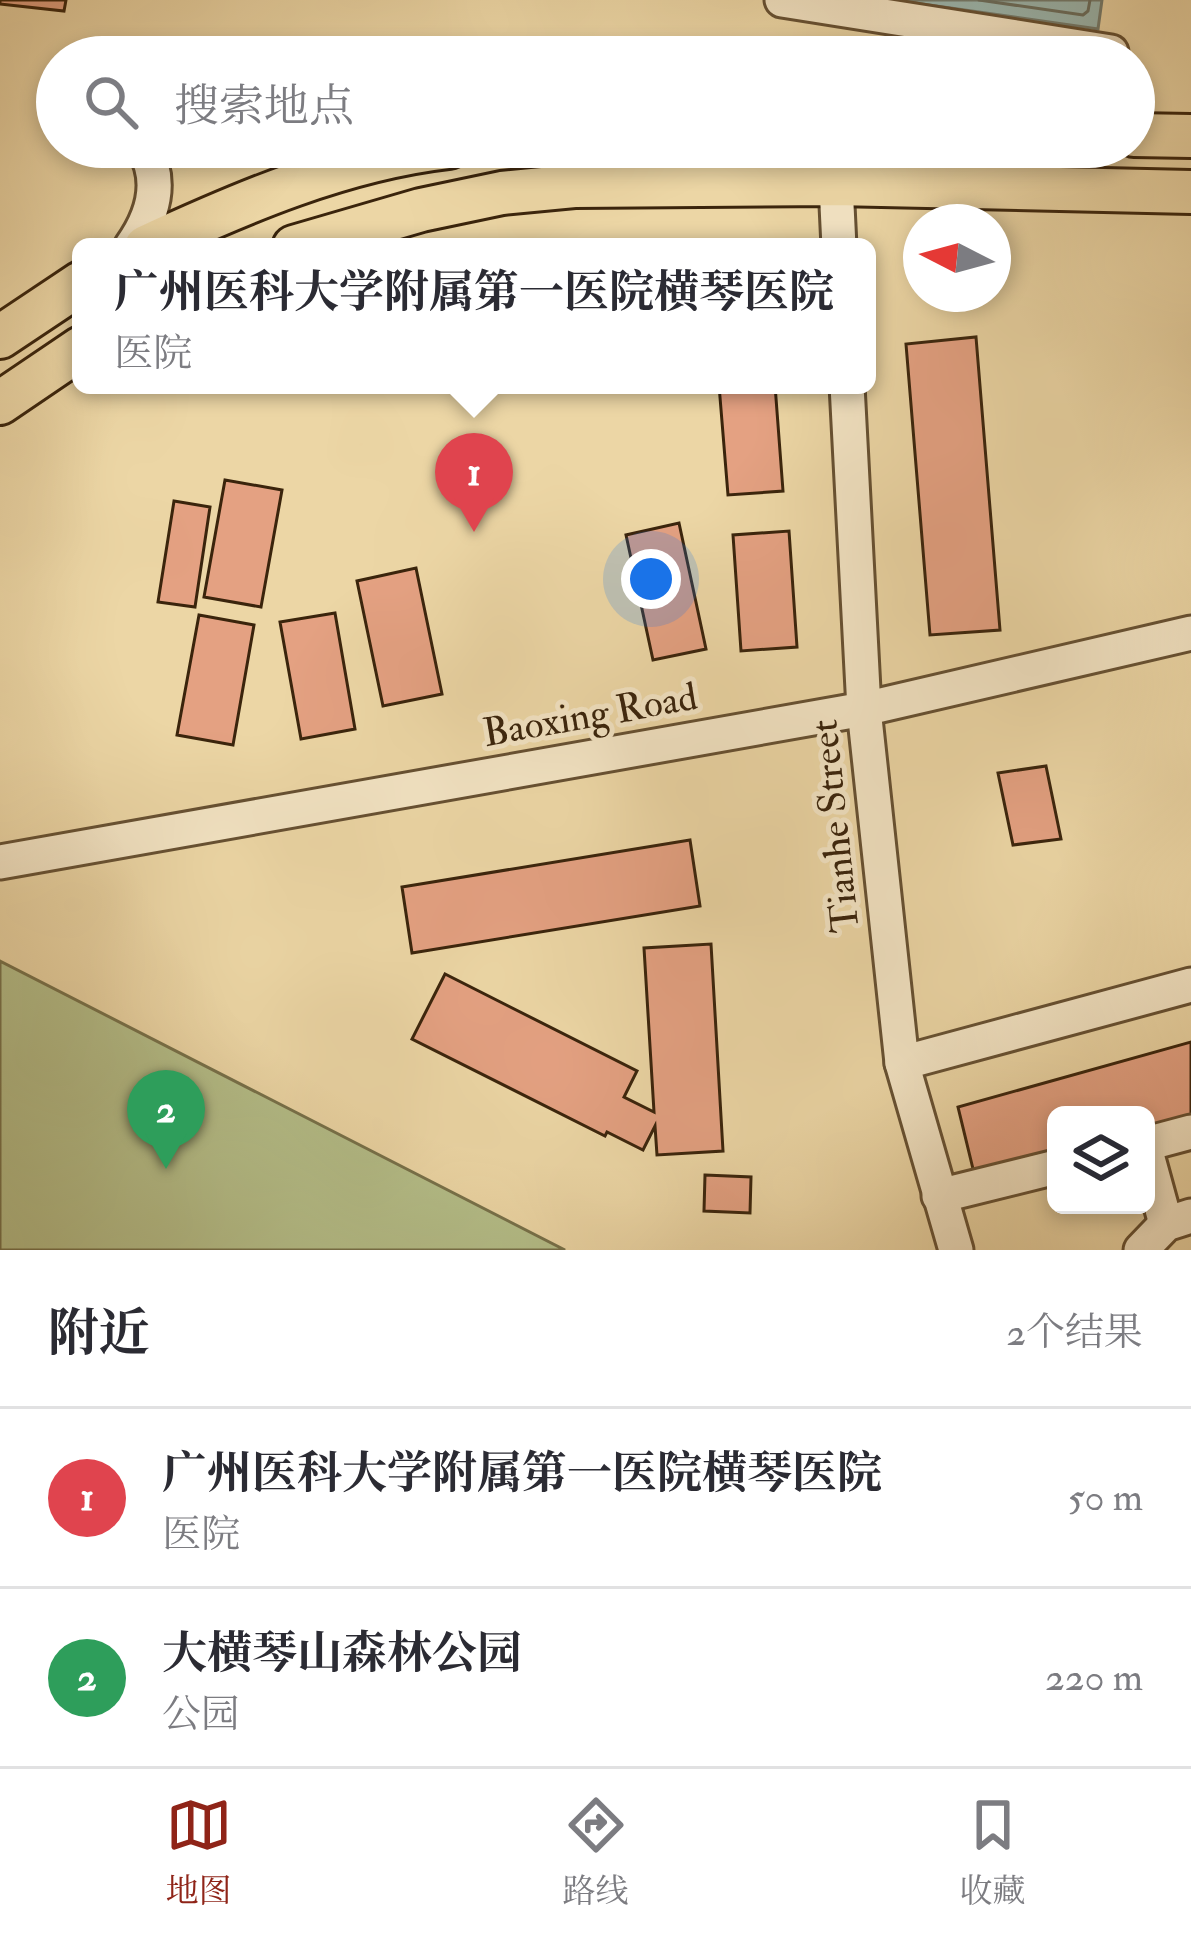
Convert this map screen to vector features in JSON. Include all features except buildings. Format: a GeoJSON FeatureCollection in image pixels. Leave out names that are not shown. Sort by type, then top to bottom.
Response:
{"type":"FeatureCollection","features":[{"type":"Feature","properties":{"kind":"main road"},"geometry":{"type":"LineString","coordinates":[[1155,135],[1191,136]]}},
{"type":"Feature","properties":{"kind":"main road"},"geometry":{"type":"LineString","coordinates":[[165,238],[226,209],[352,168]]}},
{"type":"Feature","properties":{"kind":"main road"},"geometry":{"type":"LineString","coordinates":[[324,238],[502,193],[631,182],[1191,192]]}},
{"type":"Feature","properties":{"kind":"main road"},"geometry":{"type":"LineString","coordinates":[[0,337],[72,290]]}},
{"type":"Feature","properties":{"kind":"main road"},"geometry":{"type":"LineString","coordinates":[[0,403],[72,354]]}},
{"type":"Feature","properties":{"kind":"street"},"geometry":{"type":"LineString","coordinates":[[782,0],[1010,36]]}},
{"type":"Feature","properties":{"kind":"street"},"geometry":{"type":"LineString","coordinates":[[137,238],[155,197],[152,168]]}},
{"type":"Feature","properties":{"kind":"street"},"geometry":{"type":"LineString","coordinates":[[836,184],[839,238]]}},
{"type":"Feature","properties":{"kind":"street","name":"Tianhe Street"},"geometry":{"type":"LineString","coordinates":[[847,394],[864,709],[902,1064],[956,1250]]}},
{"type":"Feature","properties":{"kind":"street","name":"Baoxing Road"},"geometry":{"type":"LineString","coordinates":[[0,862],[864,709],[1191,633]]}},
{"type":"Feature","properties":{"kind":"street"},"geometry":{"type":"LineString","coordinates":[[902,1064],[1191,985]]}},
{"type":"Feature","properties":{"kind":"street"},"geometry":{"type":"LineString","coordinates":[[1155,1145],[1191,1132]]}},
{"type":"Feature","properties":{"kind":"street"},"geometry":{"type":"LineString","coordinates":[[940,1196],[1047,1168]]}},
{"type":"Feature","properties":{"kind":"street"},"geometry":{"type":"LineString","coordinates":[[1142,1250],[1179,1220],[1155,1168]]}},
{"type":"Feature","properties":{"kind":"green space"},"geometry":{"type":"Polygon","coordinates":[[[0,961],[565,1250],[0,1250],[0,961]]]}},
{"type":"Feature","properties":{"kind":"water"},"geometry":{"type":"Polygon","coordinates":[[[894,0],[1102,0],[1098,29],[894,0]]]}},
{"type":"Feature","properties":{"kind":"place","name":"广州医科大学附属第一医院横琴医院"},"geometry":{"type":"Point","coordinates":[474,532]}},
{"type":"Feature","properties":{"kind":"place","name":"大横琴山森林公园"},"geometry":{"type":"Point","coordinates":[166,1169]}}]}
